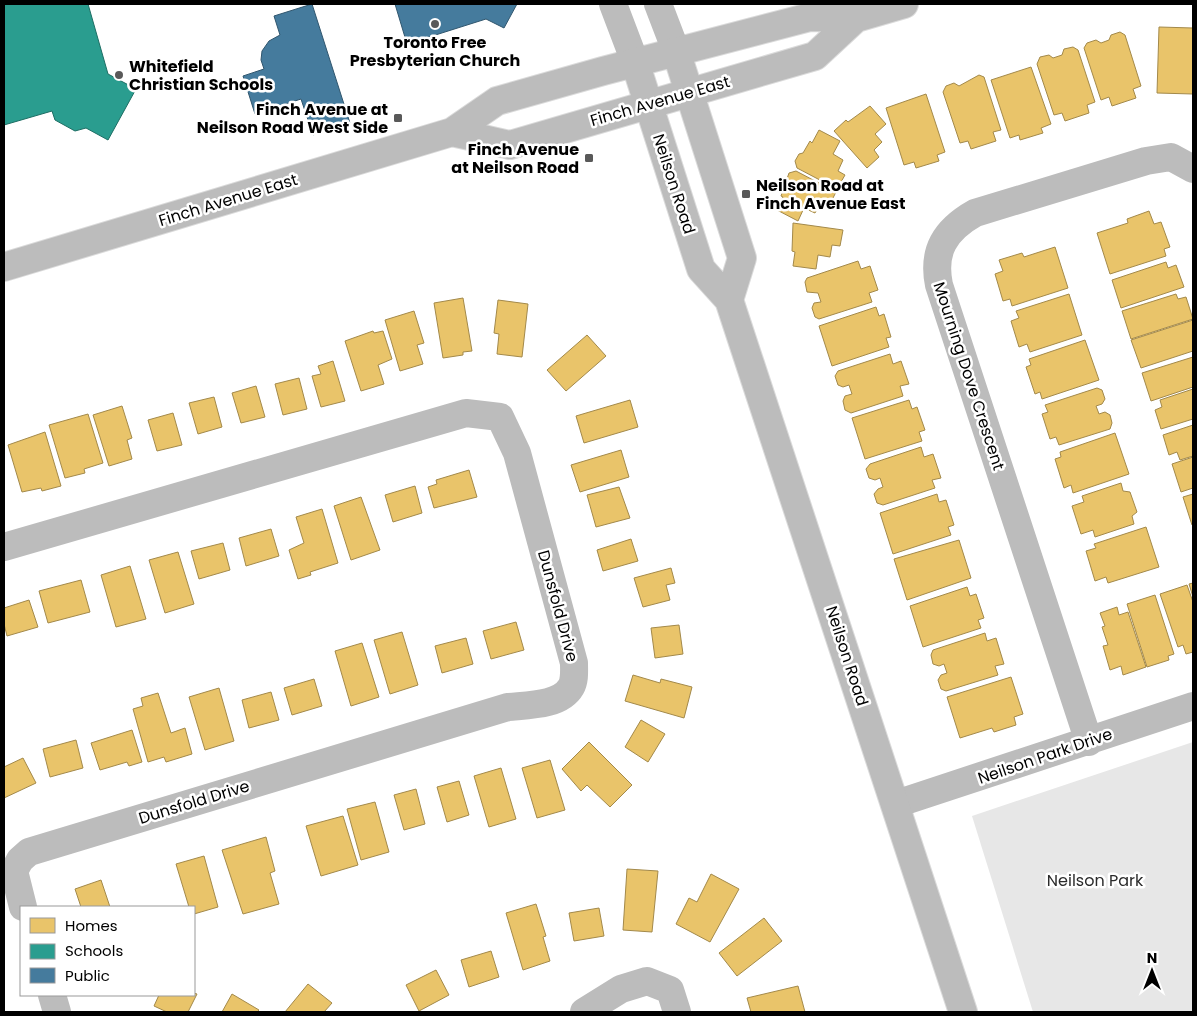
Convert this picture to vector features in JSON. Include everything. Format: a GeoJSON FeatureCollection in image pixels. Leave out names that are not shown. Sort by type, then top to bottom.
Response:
{"type":"FeatureCollection","features":[{"type":"Feature","properties":{"kind":"street","name":"Neilson Road"},"geometry":{"type":"LineString","coordinates":[[613,4],[635,62],[701,269],[729,300],[963,1012]]}},
{"type":"Feature","properties":{"kind":"street"},"geometry":{"type":"LineString","coordinates":[[658,4],[691,93],[700,128],[742,258],[729,300]]}},
{"type":"Feature","properties":{"kind":"street","name":"Finch Avenue East"},"geometry":{"type":"LineString","coordinates":[[4,268],[452,132],[497,101],[635,62],[810,17],[856,18],[904,4]]}},
{"type":"Feature","properties":{"kind":"street","name":"Finch Avenue East"},"geometry":{"type":"LineString","coordinates":[[452,132],[510,146],[815,56],[856,18]]}},
{"type":"Feature","properties":{"kind":"street","name":"Mourning Dove Crescent"},"geometry":{"type":"LineString","coordinates":[[1089,742],[939,285],[935,267],[940,249],[947,235],[963,220],[975,213],[1146,161],[1171,157],[1193,170]]}},
{"type":"Feature","properties":{"kind":"street","name":"Dunsfold Drive"},"geometry":{"type":"LineString","coordinates":[[4,547],[466,413],[500,417],[517,453],[574,663],[571,687],[563,695],[547,702],[508,707],[29,852],[20,860],[14,871],[23,906]]}},
{"type":"Feature","properties":{"kind":"street","name":"Neilson Park Drive"},"geometry":{"type":"LineString","coordinates":[[896,804],[1089,742],[1193,706]]}},
{"type":"Feature","properties":{"kind":"street"},"geometry":{"type":"LineString","coordinates":[[585,1012],[621,989],[647,981],[670,990],[677,1012]]}},
{"type":"Feature","properties":{"kind":"street"},"geometry":{"type":"LineString","coordinates":[[52,996],[58,1012]]}},
{"type":"Feature","properties":{"kind":"green space","name":"Neilson Park"},"geometry":{"type":"Polygon","coordinates":[[[1193,742],[1193,1012],[1033,1012],[972,816],[1193,742]]]}},
{"type":"Feature","properties":{"kind":"building: Homes"},"geometry":{"type":"Polygon","coordinates":[[[1159,27],[1193,28],[1193,94],[1157,93],[1159,27]]]}},
{"type":"Feature","properties":{"kind":"building: Homes"},"geometry":{"type":"Polygon","coordinates":[[[1120,32],[1125,35],[1141,86],[1133,89],[1136,98],[1112,106],[1109,97],[1101,100],[1084,48],[1087,43],[1096,40],[1101,43],[1109,40],[1111,35],[1120,32]]]}},
{"type":"Feature","properties":{"kind":"building: Homes"},"geometry":{"type":"Polygon","coordinates":[[[1073,47],[1078,50],[1095,102],[1087,105],[1089,113],[1065,121],[1062,113],[1054,115],[1037,64],[1040,57],[1049,55],[1053,58],[1062,55],[1064,49],[1073,47]]]}},
{"type":"Feature","properties":{"kind":"building: Homes"},"geometry":{"type":"Polygon","coordinates":[[[1031,67],[1051,124],[1041,128],[1043,133],[1020,140],[1019,135],[1010,138],[991,80],[1031,67]]]}},
{"type":"Feature","properties":{"kind":"building: Homes"},"geometry":{"type":"Polygon","coordinates":[[[979,75],[984,77],[1001,130],[993,132],[996,141],[971,149],[968,141],[960,143],[943,92],[946,86],[954,83],[959,86],[979,75]]]}},
{"type":"Feature","properties":{"kind":"building: Homes"},"geometry":{"type":"Polygon","coordinates":[[[926,94],[945,152],[937,155],[939,161],[916,168],[914,162],[904,165],[886,108],[926,94]]]}},
{"type":"Feature","properties":{"kind":"building: Homes"},"geometry":{"type":"Polygon","coordinates":[[[870,106],[886,124],[875,134],[882,142],[874,150],[879,157],[867,168],[834,131],[846,120],[848,122],[870,106]]]}},
{"type":"Feature","properties":{"kind":"building: Homes"},"geometry":{"type":"Polygon","coordinates":[[[819,130],[840,141],[833,154],[843,160],[838,171],[845,175],[837,189],[797,168],[795,161],[799,154],[803,153],[810,141],[812,143],[819,130]]]}},
{"type":"Feature","properties":{"kind":"building: Homes"},"geometry":{"type":"Polygon","coordinates":[[[796,171],[836,192],[828,208],[820,203],[815,213],[804,208],[798,221],[777,210],[783,197],[781,196],[789,173],[796,171]]]}},
{"type":"Feature","properties":{"kind":"building: Homes"},"geometry":{"type":"Polygon","coordinates":[[[1149,211],[1154,224],[1161,222],[1170,247],[1164,249],[1166,256],[1110,274],[1097,233],[1128,223],[1127,219],[1149,211]]]}},
{"type":"Feature","properties":{"kind":"building: Homes"},"geometry":{"type":"Polygon","coordinates":[[[793,223],[843,230],[840,246],[832,245],[830,257],[818,255],[816,269],[793,266],[795,252],[792,251],[793,223]]]}},
{"type":"Feature","properties":{"kind":"building: Homes"},"geometry":{"type":"Polygon","coordinates":[[[1055,247],[1068,288],[1012,306],[1010,299],[1003,301],[995,274],[1003,271],[999,260],[1022,253],[1024,257],[1055,247]]]}},
{"type":"Feature","properties":{"kind":"building: Homes"},"geometry":{"type":"Polygon","coordinates":[[[858,261],[861,269],[870,266],[878,290],[869,293],[872,302],[819,319],[815,317],[812,308],[814,303],[821,302],[818,293],[807,292],[805,282],[807,278],[858,261]]]}},
{"type":"Feature","properties":{"kind":"building: Homes"},"geometry":{"type":"Polygon","coordinates":[[[1166,262],[1168,268],[1176,265],[1184,287],[1121,308],[1112,280],[1166,262]]]}},
{"type":"Feature","properties":{"kind":"building: Homes"},"geometry":{"type":"Polygon","coordinates":[[[1069,294],[1082,335],[1030,352],[1027,344],[1019,347],[1011,321],[1019,318],[1016,311],[1069,294]]]}},
{"type":"Feature","properties":{"kind":"building: Homes"},"geometry":{"type":"Polygon","coordinates":[[[1176,294],[1178,299],[1186,297],[1193,319],[1131,339],[1122,311],[1176,294]]]}},
{"type":"Feature","properties":{"kind":"building: Homes"},"geometry":{"type":"Polygon","coordinates":[[[463,298],[472,351],[463,352],[463,355],[443,358],[434,303],[463,298]]]}},
{"type":"Feature","properties":{"kind":"building: Homes"},"geometry":{"type":"Polygon","coordinates":[[[498,300],[528,304],[522,357],[497,354],[499,334],[494,333],[498,300]]]}},
{"type":"Feature","properties":{"kind":"building: Homes"},"geometry":{"type":"Polygon","coordinates":[[[876,307],[879,316],[884,314],[891,337],[886,338],[889,347],[832,366],[819,326],[876,307]]]}},
{"type":"Feature","properties":{"kind":"building: Homes"},"geometry":{"type":"Polygon","coordinates":[[[414,311],[424,343],[417,345],[423,364],[400,371],[385,320],[414,311]]]}},
{"type":"Feature","properties":{"kind":"building: Homes"},"geometry":{"type":"Polygon","coordinates":[[[1193,320],[1193,351],[1141,368],[1131,340],[1193,320]]]}},
{"type":"Feature","properties":{"kind":"building: Homes"},"geometry":{"type":"Polygon","coordinates":[[[373,331],[374,333],[383,331],[392,359],[378,365],[384,384],[361,391],[345,341],[373,331]]]}},
{"type":"Feature","properties":{"kind":"building: Homes"},"geometry":{"type":"Polygon","coordinates":[[[587,335],[606,356],[566,391],[547,370],[587,335]]]}},
{"type":"Feature","properties":{"kind":"building: Homes"},"geometry":{"type":"Polygon","coordinates":[[[1085,340],[1099,380],[1042,399],[1040,392],[1035,394],[1026,367],[1031,365],[1029,359],[1085,340]]]}},
{"type":"Feature","properties":{"kind":"building: Homes"},"geometry":{"type":"Polygon","coordinates":[[[890,354],[893,364],[901,361],[909,384],[900,386],[903,396],[851,413],[845,410],[843,401],[845,396],[852,394],[849,385],[843,387],[838,385],[835,376],[838,371],[890,354]]]}},
{"type":"Feature","properties":{"kind":"building: Homes"},"geometry":{"type":"Polygon","coordinates":[[[1193,357],[1193,387],[1151,401],[1142,373],[1193,357]]]}},
{"type":"Feature","properties":{"kind":"building: Homes"},"geometry":{"type":"Polygon","coordinates":[[[333,361],[345,401],[321,407],[312,376],[321,374],[318,366],[333,361]]]}},
{"type":"Feature","properties":{"kind":"building: Homes"},"geometry":{"type":"Polygon","coordinates":[[[299,378],[307,409],[283,415],[275,384],[299,378]]]}},
{"type":"Feature","properties":{"kind":"building: Homes"},"geometry":{"type":"Polygon","coordinates":[[[256,386],[265,417],[241,423],[232,393],[256,386]]]}},
{"type":"Feature","properties":{"kind":"building: Homes"},"geometry":{"type":"Polygon","coordinates":[[[1097,388],[1102,390],[1105,399],[1102,404],[1096,406],[1099,414],[1105,412],[1110,415],[1112,423],[1110,429],[1059,445],[1056,437],[1050,439],[1042,414],[1048,412],[1045,405],[1097,388]]]}},
{"type":"Feature","properties":{"kind":"building: Homes"},"geometry":{"type":"Polygon","coordinates":[[[1193,389],[1193,419],[1161,429],[1155,410],[1162,407],[1160,400],[1193,389]]]}},
{"type":"Feature","properties":{"kind":"building: Homes"},"geometry":{"type":"Polygon","coordinates":[[[214,397],[222,427],[198,434],[189,403],[214,397]]]}},
{"type":"Feature","properties":{"kind":"building: Homes"},"geometry":{"type":"Polygon","coordinates":[[[630,400],[638,427],[584,443],[576,416],[630,400]]]}},
{"type":"Feature","properties":{"kind":"building: Homes"},"geometry":{"type":"Polygon","coordinates":[[[909,400],[912,409],[917,407],[925,430],[919,432],[922,441],[865,459],[852,418],[909,400]]]}},
{"type":"Feature","properties":{"kind":"building: Homes"},"geometry":{"type":"Polygon","coordinates":[[[122,406],[132,438],[127,440],[132,459],[109,466],[93,415],[122,406]]]}},
{"type":"Feature","properties":{"kind":"building: Homes"},"geometry":{"type":"Polygon","coordinates":[[[173,413],[182,445],[157,451],[148,420],[173,413]]]}},
{"type":"Feature","properties":{"kind":"building: Homes"},"geometry":{"type":"Polygon","coordinates":[[[88,414],[103,463],[84,469],[85,473],[65,478],[49,425],[88,414]]]}},
{"type":"Feature","properties":{"kind":"building: Homes"},"geometry":{"type":"Polygon","coordinates":[[[1193,425],[1193,456],[1180,460],[1177,452],[1169,455],[1163,435],[1193,425]]]}},
{"type":"Feature","properties":{"kind":"building: Homes"},"geometry":{"type":"Polygon","coordinates":[[[45,432],[61,486],[42,491],[41,488],[22,492],[8,445],[45,432]]]}},
{"type":"Feature","properties":{"kind":"building: Homes"},"geometry":{"type":"Polygon","coordinates":[[[1115,433],[1129,474],[1073,493],[1071,485],[1064,488],[1055,459],[1061,457],[1060,452],[1115,433]]]}},
{"type":"Feature","properties":{"kind":"building: Homes"},"geometry":{"type":"Polygon","coordinates":[[[921,447],[924,457],[933,454],[941,478],[932,480],[935,488],[883,505],[877,503],[874,494],[883,487],[880,478],[875,480],[869,478],[866,469],[870,464],[921,447]]]}},
{"type":"Feature","properties":{"kind":"building: Homes"},"geometry":{"type":"Polygon","coordinates":[[[621,450],[629,477],[580,492],[571,465],[621,450]]]}},
{"type":"Feature","properties":{"kind":"building: Homes"},"geometry":{"type":"Polygon","coordinates":[[[1193,457],[1193,488],[1181,492],[1172,464],[1193,457]]]}},
{"type":"Feature","properties":{"kind":"building: Homes"},"geometry":{"type":"Polygon","coordinates":[[[469,470],[477,497],[434,508],[428,487],[437,484],[436,480],[469,470]]]}},
{"type":"Feature","properties":{"kind":"building: Homes"},"geometry":{"type":"Polygon","coordinates":[[[1121,483],[1123,491],[1130,492],[1137,512],[1132,516],[1134,524],[1095,537],[1093,530],[1081,534],[1072,506],[1084,502],[1082,496],[1121,483]]]}},
{"type":"Feature","properties":{"kind":"building: Homes"},"geometry":{"type":"Polygon","coordinates":[[[415,486],[422,513],[393,522],[385,495],[415,486]]]}},
{"type":"Feature","properties":{"kind":"building: Homes"},"geometry":{"type":"Polygon","coordinates":[[[619,487],[630,518],[596,527],[587,495],[619,487]]]}},
{"type":"Feature","properties":{"kind":"building: Homes"},"geometry":{"type":"Polygon","coordinates":[[[937,494],[939,502],[946,500],[954,525],[948,527],[951,535],[893,554],[880,513],[937,494]]]}},
{"type":"Feature","properties":{"kind":"building: Homes"},"geometry":{"type":"Polygon","coordinates":[[[1193,494],[1193,525],[1192,525],[1183,497],[1193,494]]]}},
{"type":"Feature","properties":{"kind":"building: Homes"},"geometry":{"type":"Polygon","coordinates":[[[361,497],[380,550],[351,560],[334,506],[361,497]]]}},
{"type":"Feature","properties":{"kind":"building: Homes"},"geometry":{"type":"Polygon","coordinates":[[[322,509],[338,563],[310,572],[311,575],[298,579],[289,550],[304,543],[296,517],[322,509]]]}},
{"type":"Feature","properties":{"kind":"building: Homes"},"geometry":{"type":"Polygon","coordinates":[[[1146,527],[1159,567],[1108,583],[1106,577],[1095,581],[1086,551],[1096,548],[1094,544],[1146,527]]]}},
{"type":"Feature","properties":{"kind":"building: Homes"},"geometry":{"type":"Polygon","coordinates":[[[271,529],[279,556],[246,566],[239,538],[271,529]]]}},
{"type":"Feature","properties":{"kind":"building: Homes"},"geometry":{"type":"Polygon","coordinates":[[[631,539],[638,561],[603,571],[597,550],[631,539]]]}},
{"type":"Feature","properties":{"kind":"building: Homes"},"geometry":{"type":"Polygon","coordinates":[[[959,540],[971,578],[907,600],[894,559],[959,540]]]}},
{"type":"Feature","properties":{"kind":"building: Homes"},"geometry":{"type":"Polygon","coordinates":[[[223,543],[230,570],[199,579],[191,551],[223,543]]]}},
{"type":"Feature","properties":{"kind":"building: Homes"},"geometry":{"type":"Polygon","coordinates":[[[178,552],[194,604],[165,613],[149,560],[178,552]]]}},
{"type":"Feature","properties":{"kind":"building: Homes"},"geometry":{"type":"Polygon","coordinates":[[[130,566],[146,619],[116,627],[101,575],[130,566]]]}},
{"type":"Feature","properties":{"kind":"building: Homes"},"geometry":{"type":"Polygon","coordinates":[[[671,568],[675,583],[666,585],[670,600],[643,607],[634,578],[671,568]]]}},
{"type":"Feature","properties":{"kind":"building: Homes"},"geometry":{"type":"Polygon","coordinates":[[[81,580],[90,612],[48,623],[39,591],[81,580]]]}},
{"type":"Feature","properties":{"kind":"building: Homes"},"geometry":{"type":"Polygon","coordinates":[[[1193,583],[1193,597],[1189,584],[1193,583]]]}},
{"type":"Feature","properties":{"kind":"building: Homes"},"geometry":{"type":"Polygon","coordinates":[[[1187,585],[1193,602],[1193,652],[1186,654],[1183,645],[1178,647],[1160,594],[1187,585]]]}},
{"type":"Feature","properties":{"kind":"building: Homes"},"geometry":{"type":"Polygon","coordinates":[[[967,587],[970,596],[976,594],[984,618],[978,620],[981,628],[923,647],[910,606],[967,587]]]}},
{"type":"Feature","properties":{"kind":"building: Homes"},"geometry":{"type":"Polygon","coordinates":[[[1155,595],[1174,654],[1168,656],[1169,660],[1147,667],[1127,604],[1155,595]]]}},
{"type":"Feature","properties":{"kind":"building: Homes"},"geometry":{"type":"Polygon","coordinates":[[[29,600],[38,627],[7,636],[4,624],[4,608],[29,600]]]}},
{"type":"Feature","properties":{"kind":"building: Homes"},"geometry":{"type":"Polygon","coordinates":[[[1117,607],[1119,615],[1128,612],[1146,667],[1123,675],[1121,666],[1110,670],[1103,646],[1108,645],[1102,627],[1105,626],[1100,613],[1117,607]]]}},
{"type":"Feature","properties":{"kind":"building: Homes"},"geometry":{"type":"Polygon","coordinates":[[[516,622],[524,650],[491,659],[483,631],[516,622]]]}},
{"type":"Feature","properties":{"kind":"building: Homes"},"geometry":{"type":"Polygon","coordinates":[[[679,625],[683,654],[655,658],[651,628],[679,625]]]}},
{"type":"Feature","properties":{"kind":"building: Homes"},"geometry":{"type":"Polygon","coordinates":[[[402,632],[418,685],[390,694],[374,640],[402,632]]]}},
{"type":"Feature","properties":{"kind":"building: Homes"},"geometry":{"type":"Polygon","coordinates":[[[985,633],[987,641],[996,638],[1004,664],[995,666],[998,675],[946,691],[941,689],[938,680],[941,675],[947,673],[944,664],[939,666],[933,664],[931,655],[933,650],[985,633]]]}},
{"type":"Feature","properties":{"kind":"building: Homes"},"geometry":{"type":"Polygon","coordinates":[[[466,638],[473,664],[442,673],[435,646],[466,638]]]}},
{"type":"Feature","properties":{"kind":"building: Homes"},"geometry":{"type":"Polygon","coordinates":[[[362,643],[379,697],[351,706],[335,651],[362,643]]]}},
{"type":"Feature","properties":{"kind":"building: Homes"},"geometry":{"type":"Polygon","coordinates":[[[633,675],[660,683],[661,679],[692,687],[684,718],[625,701],[633,675]]]}},
{"type":"Feature","properties":{"kind":"building: Homes"},"geometry":{"type":"Polygon","coordinates":[[[1011,677],[1023,714],[1014,717],[1016,725],[994,732],[992,728],[960,738],[947,697],[1011,677]]]}},
{"type":"Feature","properties":{"kind":"building: Homes"},"geometry":{"type":"Polygon","coordinates":[[[314,679],[322,706],[292,715],[284,688],[314,679]]]}},
{"type":"Feature","properties":{"kind":"building: Homes"},"geometry":{"type":"Polygon","coordinates":[[[219,688],[234,741],[205,750],[189,697],[219,688]]]}},
{"type":"Feature","properties":{"kind":"building: Homes"},"geometry":{"type":"Polygon","coordinates":[[[271,692],[279,720],[249,728],[242,700],[271,692]]]}},
{"type":"Feature","properties":{"kind":"building: Homes"},"geometry":{"type":"Polygon","coordinates":[[[158,693],[171,733],[185,728],[192,754],[166,762],[164,757],[148,762],[133,709],[143,706],[141,698],[158,693]]]}},
{"type":"Feature","properties":{"kind":"building: Homes"},"geometry":{"type":"Polygon","coordinates":[[[641,720],[665,734],[648,762],[625,747],[641,720]]]}},
{"type":"Feature","properties":{"kind":"building: Homes"},"geometry":{"type":"Polygon","coordinates":[[[132,730],[142,762],[129,766],[127,762],[100,770],[91,743],[132,730]]]}},
{"type":"Feature","properties":{"kind":"building: Homes"},"geometry":{"type":"Polygon","coordinates":[[[76,740],[83,768],[50,777],[43,749],[76,740]]]}},
{"type":"Feature","properties":{"kind":"building: Homes"},"geometry":{"type":"Polygon","coordinates":[[[589,742],[632,785],[610,807],[587,785],[581,791],[562,769],[589,742]]]}},
{"type":"Feature","properties":{"kind":"building: Homes"},"geometry":{"type":"Polygon","coordinates":[[[23,758],[36,783],[4,798],[4,767],[23,758]]]}},
{"type":"Feature","properties":{"kind":"building: Homes"},"geometry":{"type":"Polygon","coordinates":[[[550,760],[565,810],[537,818],[522,768],[550,760]]]}},
{"type":"Feature","properties":{"kind":"building: Homes"},"geometry":{"type":"Polygon","coordinates":[[[501,768],[516,819],[489,827],[474,776],[501,768]]]}},
{"type":"Feature","properties":{"kind":"building: Homes"},"geometry":{"type":"Polygon","coordinates":[[[459,781],[469,815],[447,822],[437,787],[459,781]]]}},
{"type":"Feature","properties":{"kind":"building: Homes"},"geometry":{"type":"Polygon","coordinates":[[[416,789],[425,824],[404,830],[394,795],[416,789]]]}},
{"type":"Feature","properties":{"kind":"building: Homes"},"geometry":{"type":"Polygon","coordinates":[[[375,802],[389,852],[361,860],[347,809],[375,802]]]}},
{"type":"Feature","properties":{"kind":"building: Homes"},"geometry":{"type":"Polygon","coordinates":[[[343,816],[358,865],[321,876],[306,826],[343,816]]]}},
{"type":"Feature","properties":{"kind":"building: Homes"},"geometry":{"type":"Polygon","coordinates":[[[266,837],[275,871],[270,873],[279,904],[243,914],[222,850],[266,837]]]}},
{"type":"Feature","properties":{"kind":"building: Homes"},"geometry":{"type":"Polygon","coordinates":[[[204,856],[218,907],[195,914],[195,906],[189,906],[176,864],[204,856]]]}},
{"type":"Feature","properties":{"kind":"building: Homes"},"geometry":{"type":"Polygon","coordinates":[[[627,869],[658,871],[652,932],[623,930],[627,869]]]}},
{"type":"Feature","properties":{"kind":"building: Homes"},"geometry":{"type":"Polygon","coordinates":[[[711,874],[739,889],[710,942],[676,924],[689,898],[697,902],[711,874]]]}},
{"type":"Feature","properties":{"kind":"building: Homes"},"geometry":{"type":"Polygon","coordinates":[[[101,880],[110,906],[81,906],[75,889],[101,880]]]}},
{"type":"Feature","properties":{"kind":"building: Homes"},"geometry":{"type":"Polygon","coordinates":[[[536,904],[546,936],[543,937],[550,961],[523,970],[506,913],[536,904]]]}},
{"type":"Feature","properties":{"kind":"building: Homes"},"geometry":{"type":"Polygon","coordinates":[[[599,908],[604,936],[574,941],[569,913],[599,908]]]}},
{"type":"Feature","properties":{"kind":"building: Homes"},"geometry":{"type":"Polygon","coordinates":[[[764,918],[782,941],[737,976],[719,953],[764,918]]]}},
{"type":"Feature","properties":{"kind":"building: Homes"},"geometry":{"type":"Polygon","coordinates":[[[491,951],[499,977],[469,987],[461,960],[491,951]]]}},
{"type":"Feature","properties":{"kind":"building: Homes"},"geometry":{"type":"Polygon","coordinates":[[[436,970],[449,995],[419,1011],[406,985],[436,970]]]}},
{"type":"Feature","properties":{"kind":"building: Homes"},"geometry":{"type":"Polygon","coordinates":[[[308,984],[332,1003],[324,1012],[285,1012],[308,984]]]}},
{"type":"Feature","properties":{"kind":"building: Homes"},"geometry":{"type":"Polygon","coordinates":[[[798,986],[805,1012],[751,1012],[747,998],[798,986]]]}},
{"type":"Feature","properties":{"kind":"building: Homes"},"geometry":{"type":"Polygon","coordinates":[[[195,993],[197,994],[188,1012],[167,1012],[154,1006],[159,996],[195,996],[195,993]]]}},
{"type":"Feature","properties":{"kind":"building: Homes"},"geometry":{"type":"Polygon","coordinates":[[[232,994],[259,1010],[257,1012],[222,1012],[232,994]]]}},
{"type":"Feature","properties":{"kind":"building: Schools"},"geometry":{"type":"Polygon","coordinates":[[[4,4],[88,4],[108,74],[136,89],[108,140],[86,128],[75,131],[55,120],[52,111],[4,125],[4,4]]]}},
{"type":"Feature","properties":{"kind":"building: Public"},"geometry":{"type":"Polygon","coordinates":[[[312,4],[350,123],[313,135],[301,99],[255,114],[243,76],[264,69],[261,60],[262,51],[269,41],[280,35],[274,16],[312,4]]]}},
{"type":"Feature","properties":{"kind":"building: Public","name":"Toronto Free Presbyterian Church"},"geometry":{"type":"Polygon","coordinates":[[[395,4],[517,4],[504,28],[486,19],[407,44],[395,4]]]}},
{"type":"Feature","properties":{"kind":"place","name":"Toronto Free Presbyterian Church"},"geometry":{"type":"Point","coordinates":[435,24]}},
{"type":"Feature","properties":{"kind":"place","name":"Whitefield Christian Schools"},"geometry":{"type":"Point","coordinates":[119,75]}},
{"type":"Feature","properties":{"kind":"place","name":"Finch Avenue at Neilson Road West Side"},"geometry":{"type":"Point","coordinates":[398,118]}},
{"type":"Feature","properties":{"kind":"place","name":"Finch Avenue at Neilson Road"},"geometry":{"type":"Point","coordinates":[589,158]}},
{"type":"Feature","properties":{"kind":"place","name":"Neilson Road at Finch Avenue East"},"geometry":{"type":"Point","coordinates":[746,194]}}]}
